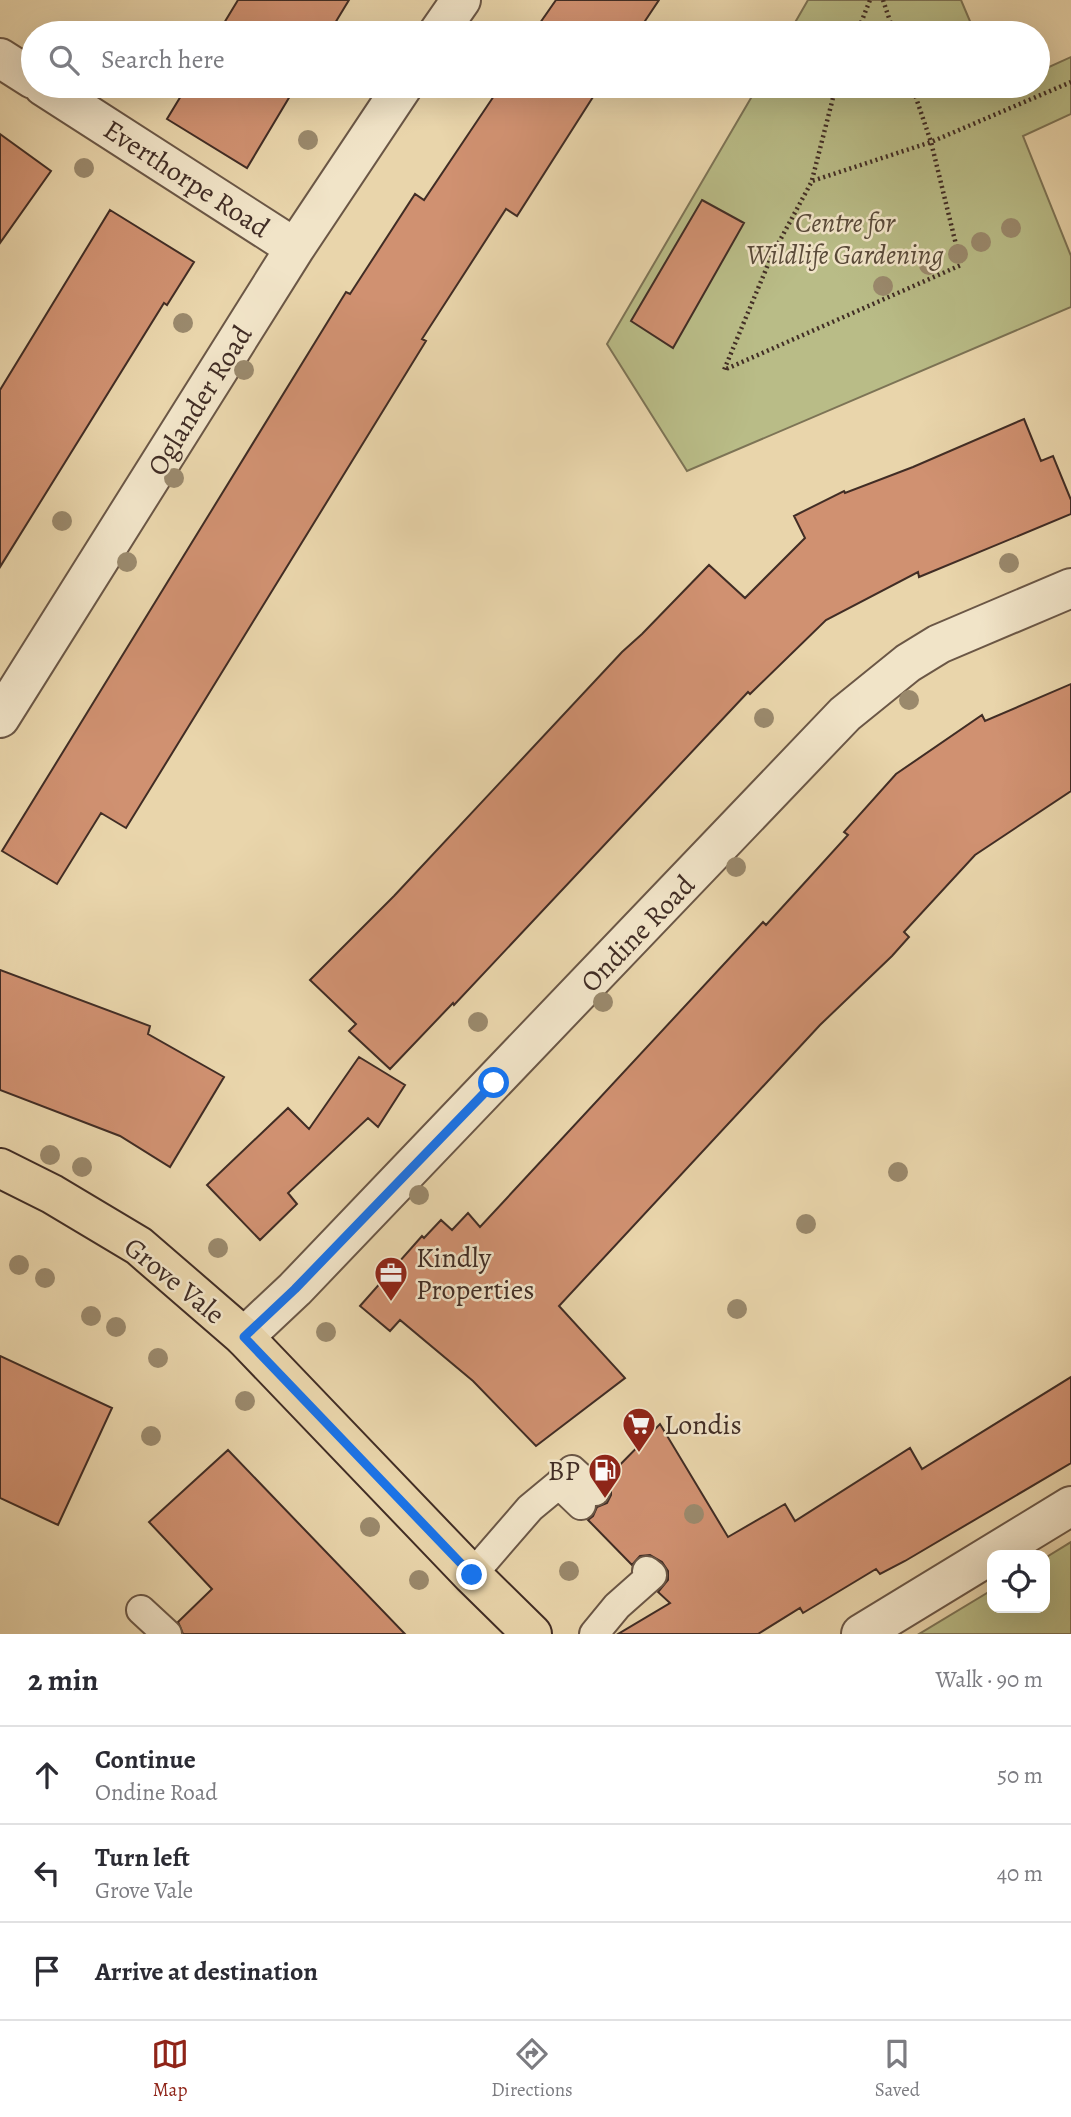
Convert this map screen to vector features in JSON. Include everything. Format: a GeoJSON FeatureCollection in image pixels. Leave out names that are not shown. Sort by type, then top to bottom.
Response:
{"type":"FeatureCollection","features":[{"type":"Feature","properties":{"kind":"main road","name":"Grove Vale"},"geometry":{"type":"LineString","coordinates":[[0,1168],[52,1194],[139,1246],[244,1337],[532,1634]]}},
{"type":"Feature","properties":{"kind":"street"},"geometry":{"type":"LineString","coordinates":[[447,21],[461,0]]}},
{"type":"Feature","properties":{"kind":"street"},"geometry":{"type":"LineString","coordinates":[[0,58],[21,71]]}},
{"type":"Feature","properties":{"kind":"street","name":"Everthorpe Road"},"geometry":{"type":"LineString","coordinates":[[62,98],[295,248]]}},
{"type":"Feature","properties":{"kind":"street","name":"Oglander Road"},"geometry":{"type":"LineString","coordinates":[[0,718],[295,248],[395,98]]}},
{"type":"Feature","properties":{"kind":"street","name":"Ondine Road"},"geometry":{"type":"LineString","coordinates":[[244,1337],[371,1211],[845,714],[908,663],[939,644],[1071,588]]}},
{"type":"Feature","properties":{"kind":"street"},"geometry":{"type":"LineString","coordinates":[[860,1634],[1071,1506]]}},
{"type":"Feature","properties":{"kind":"lane"},"geometry":{"type":"LineString","coordinates":[[472,1575],[530,1508],[559,1484],[588,1498]]}},
{"type":"Feature","properties":{"kind":"lane"},"geometry":{"type":"LineString","coordinates":[[594,1634],[653,1568]]}},
{"type":"Feature","properties":{"kind":"lane"},"geometry":{"type":"LineString","coordinates":[[141,1611],[167,1634]]}},
{"type":"Feature","properties":{"kind":"path"},"geometry":{"type":"LineString","coordinates":[[862,21],[870,0]]}},
{"type":"Feature","properties":{"kind":"path"},"geometry":{"type":"LineString","coordinates":[[883,0],[890,21]]}},
{"type":"Feature","properties":{"kind":"path"},"geometry":{"type":"LineString","coordinates":[[1050,91],[1071,82]]}},
{"type":"Feature","properties":{"kind":"path"},"geometry":{"type":"LineString","coordinates":[[833,98],[812,181],[772,255],[724,370],[961,265],[930,142],[916,98]]}},
{"type":"Feature","properties":{"kind":"path"},"geometry":{"type":"LineString","coordinates":[[812,181],[930,142],[1033,98]]}},
{"type":"Feature","properties":{"kind":"green space"},"geometry":{"type":"Polygon","coordinates":[[[808,0],[961,0],[970,21],[796,21],[808,0]]]}},
{"type":"Feature","properties":{"kind":"green space","name":"Centre for Wildlife Gardening"},"geometry":{"type":"Polygon","coordinates":[[[1071,57],[1071,114],[1023,136],[1071,256],[1071,307],[687,471],[607,344],[751,98],[1050,98],[1050,67],[1071,57]]]}},
{"type":"Feature","properties":{"kind":"green space"},"geometry":{"type":"Polygon","coordinates":[[[1071,1542],[1071,1634],[919,1634],[987,1593],[987,1613],[1050,1613],[1050,1555],[1071,1542]]]}},
{"type":"Feature","properties":{"kind":"building"},"geometry":{"type":"Polygon","coordinates":[[[238,0],[349,0],[336,21],[225,21],[238,0]]]}},
{"type":"Feature","properties":{"kind":"building"},"geometry":{"type":"Polygon","coordinates":[[[556,0],[659,0],[645,21],[541,21],[556,0]]]}},
{"type":"Feature","properties":{"kind":"building"},"geometry":{"type":"Polygon","coordinates":[[[180,98],[289,98],[247,168],[167,119],[180,98]]]}},
{"type":"Feature","properties":{"kind":"building"},"geometry":{"type":"Polygon","coordinates":[[[493,98],[592,98],[517,216],[506,209],[422,339],[426,341],[126,828],[101,813],[57,884],[2,851],[346,292],[350,294],[415,194],[424,200],[493,98]]]}},
{"type":"Feature","properties":{"kind":"building"},"geometry":{"type":"Polygon","coordinates":[[[0,134],[51,171],[0,243],[0,134]]]}},
{"type":"Feature","properties":{"kind":"building"},"geometry":{"type":"Polygon","coordinates":[[[702,200],[744,223],[673,348],[631,321],[702,200]]]}},
{"type":"Feature","properties":{"kind":"building"},"geometry":{"type":"Polygon","coordinates":[[[110,210],[194,262],[167,305],[164,303],[0,567],[0,390],[110,210]]]}},
{"type":"Feature","properties":{"kind":"building"},"geometry":{"type":"Polygon","coordinates":[[[1024,419],[1041,461],[1053,456],[1071,500],[1071,514],[919,577],[918,572],[826,620],[750,694],[748,692],[454,1005],[453,1003],[390,1069],[349,1031],[356,1024],[310,980],[394,896],[622,652],[709,565],[745,598],[805,538],[794,516],[844,491],[845,493],[913,467],[1024,419]]]}},
{"type":"Feature","properties":{"kind":"building"},"geometry":{"type":"Polygon","coordinates":[[[1071,684],[1071,791],[975,855],[904,932],[909,937],[892,956],[820,1025],[559,1306],[625,1378],[536,1446],[473,1381],[400,1320],[390,1331],[360,1306],[422,1236],[424,1238],[441,1220],[452,1230],[468,1213],[480,1227],[763,922],[766,925],[848,835],[844,832],[896,774],[982,715],[985,721],[1071,684]]]}},
{"type":"Feature","properties":{"kind":"building"},"geometry":{"type":"Polygon","coordinates":[[[0,970],[150,1026],[148,1034],[224,1077],[170,1167],[120,1136],[0,1090],[0,970]]]}},
{"type":"Feature","properties":{"kind":"building"},"geometry":{"type":"Polygon","coordinates":[[[359,1057],[405,1085],[378,1127],[368,1118],[288,1193],[297,1204],[260,1240],[207,1185],[288,1108],[309,1129],[359,1057]]]}},
{"type":"Feature","properties":{"kind":"building"},"geometry":{"type":"Polygon","coordinates":[[[0,1356],[112,1408],[58,1525],[0,1498],[0,1356]]]}},
{"type":"Feature","properties":{"kind":"building"},"geometry":{"type":"Polygon","coordinates":[[[1071,1377],[1071,1463],[905,1561],[880,1574],[876,1569],[803,1613],[800,1608],[758,1634],[618,1634],[670,1603],[658,1592],[668,1580],[668,1571],[662,1562],[650,1555],[640,1556],[632,1565],[588,1520],[597,1507],[607,1503],[611,1495],[611,1487],[606,1479],[660,1424],[728,1537],[785,1504],[795,1521],[910,1448],[922,1469],[1071,1377]]]}},
{"type":"Feature","properties":{"kind":"building"},"geometry":{"type":"Polygon","coordinates":[[[228,1450],[405,1634],[183,1634],[178,1622],[212,1589],[149,1522],[228,1450]]]}},
{"type":"Feature","properties":{"kind":"place","name":"Kindly Properties"},"geometry":{"type":"Point","coordinates":[391,1303]}},
{"type":"Feature","properties":{"kind":"place","name":"Londis"},"geometry":{"type":"Point","coordinates":[639,1454]}},
{"type":"Feature","properties":{"kind":"place","name":"BP"},"geometry":{"type":"Point","coordinates":[605,1500]}},
{"type":"Feature","properties":{"kind":"route"},"geometry":{"type":"LineString","coordinates":[[472,1575],[244,1337],[295,1289],[494,1083]]}}]}
